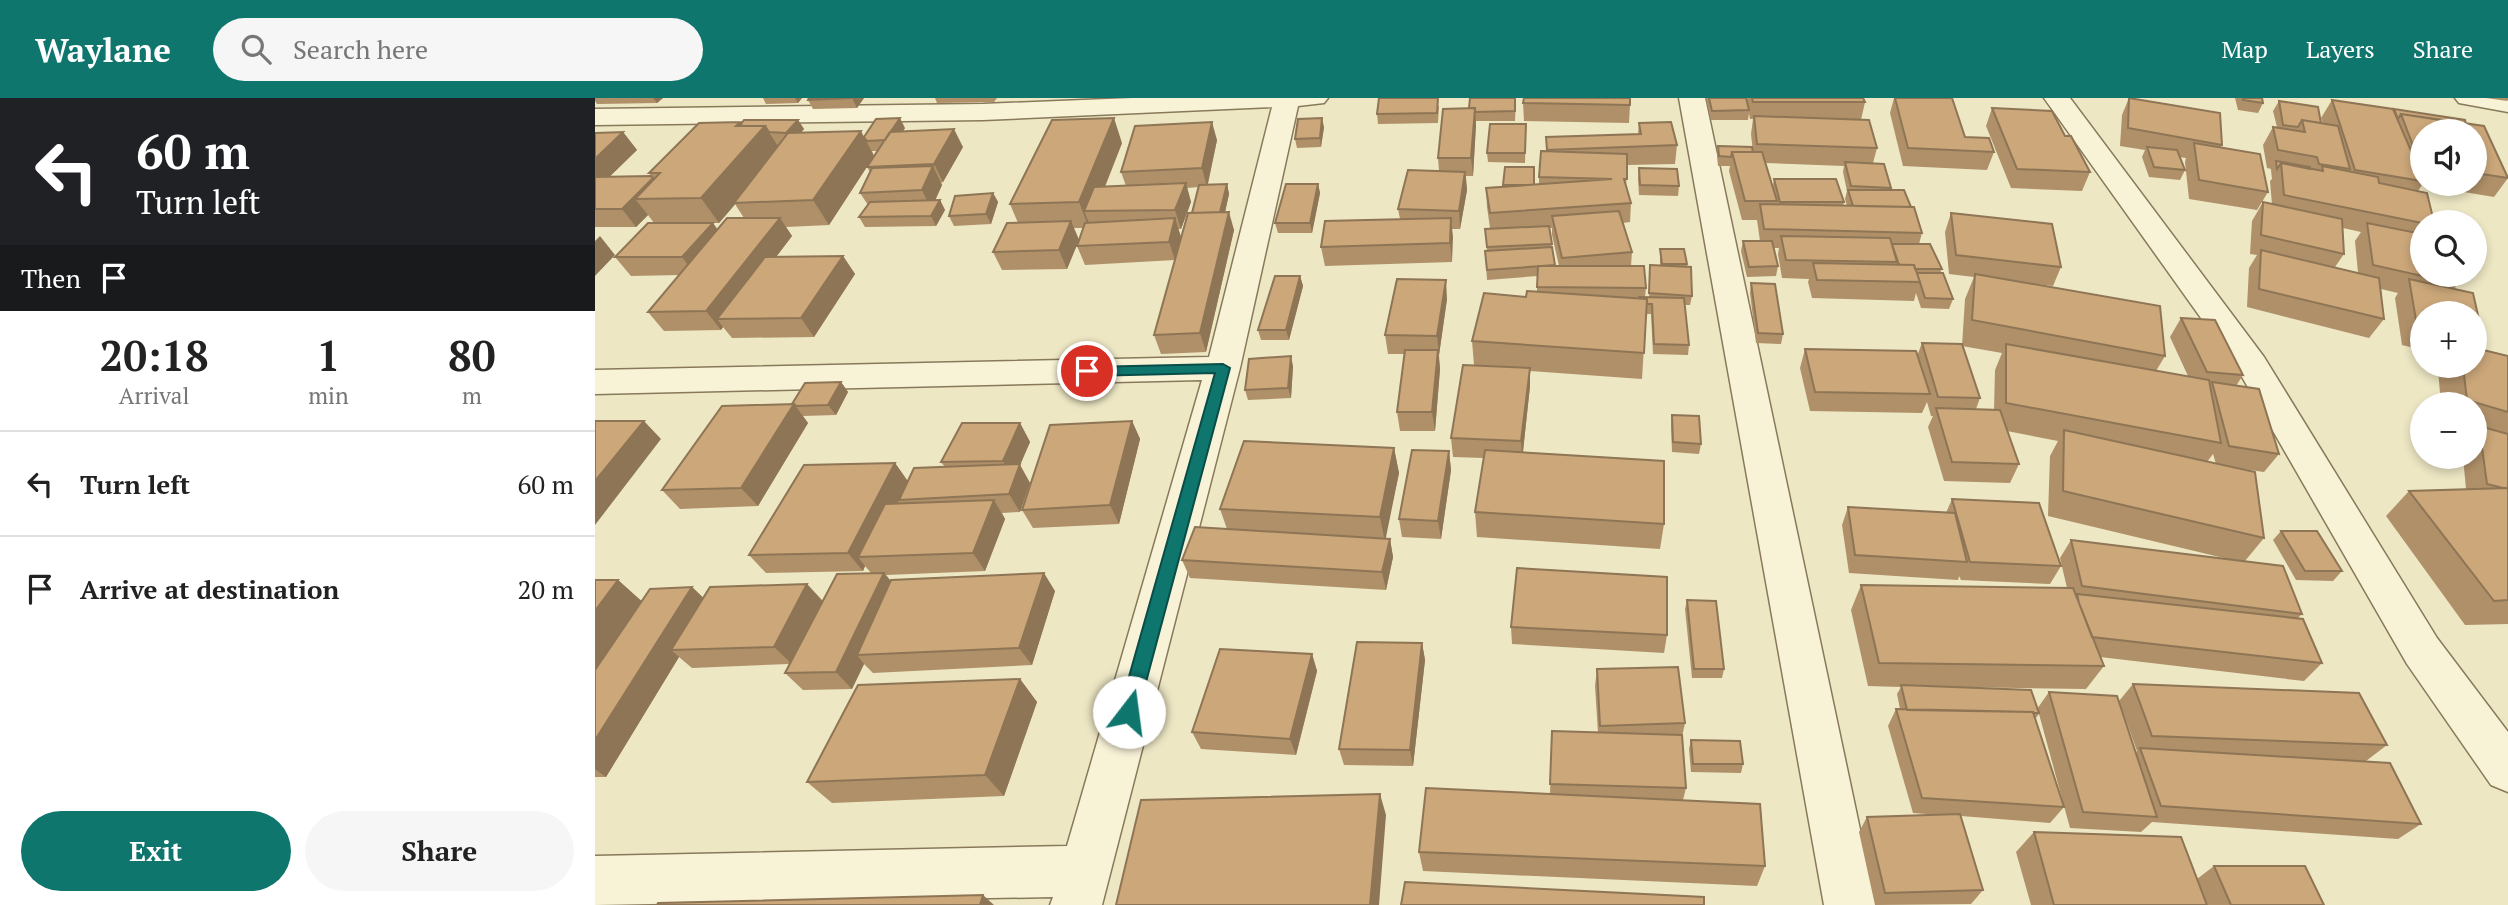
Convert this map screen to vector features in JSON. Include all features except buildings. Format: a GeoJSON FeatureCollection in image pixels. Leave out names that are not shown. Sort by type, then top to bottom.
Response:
{"type":"FeatureCollection","features":[{"type":"Feature","properties":{"kind":"street"},"geometry":{"type":"LineString","coordinates":[[595,117],[983,111],[1131,101],[1296,98],[1081,888],[595,881]]}},
{"type":"Feature","properties":{"kind":"street"},"geometry":{"type":"LineString","coordinates":[[1692,98],[1850,905]]}},
{"type":"Feature","properties":{"kind":"street"},"geometry":{"type":"LineString","coordinates":[[2057,98],[2252,365],[2422,651],[2508,770]]}},
{"type":"Feature","properties":{"kind":"street"},"geometry":{"type":"LineString","coordinates":[[2468,98],[2508,104]]}},
{"type":"Feature","properties":{"kind":"street"},"geometry":{"type":"LineString","coordinates":[[595,382],[1223,368]]}},
{"type":"Feature","properties":{"kind":"route"},"geometry":{"type":"LineString","coordinates":[[1087,371],[1223,368],[1129,712]]}}]}
